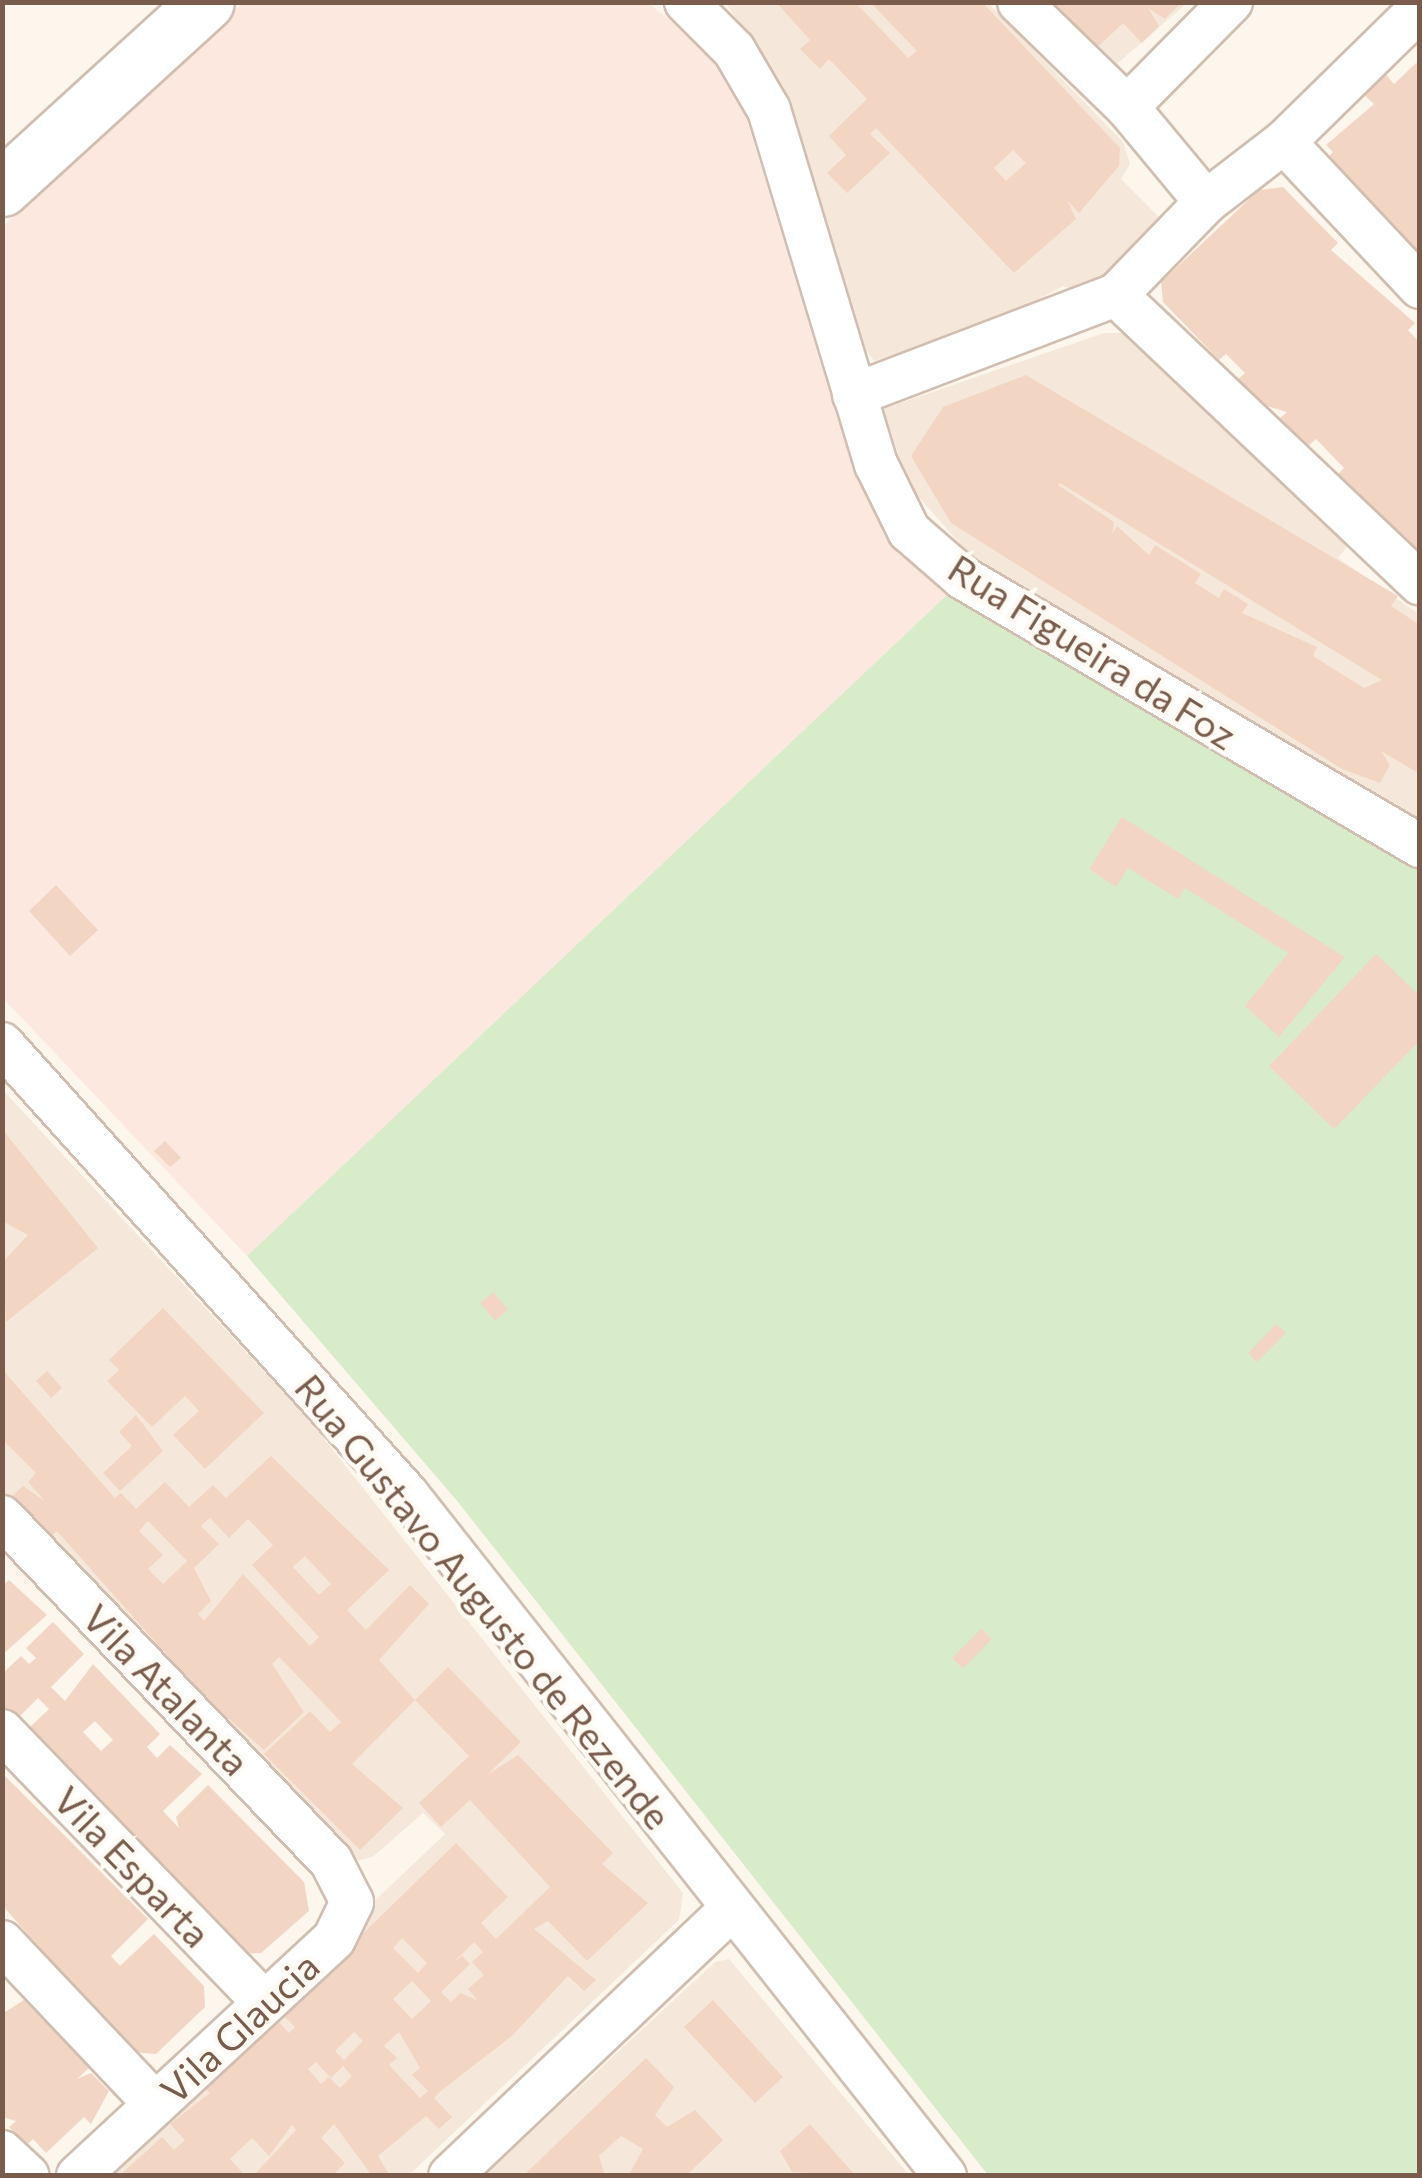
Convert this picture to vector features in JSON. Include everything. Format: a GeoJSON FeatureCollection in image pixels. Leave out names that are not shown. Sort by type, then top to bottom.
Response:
{"type":"FeatureCollection","features":[{"type":"Feature","properties":{"kind":"main road"},"geometry":{"type":"LineString","coordinates":[[2,188],[206,2]]}},
{"type":"Feature","properties":{"kind":"street","name":"Rua Figueira da Foz"},"geometry":{"type":"LineString","coordinates":[[686,2],[734,50],[769,110],[854,395],[909,531],[963,578],[1420,846]]}},
{"type":"Feature","properties":{"kind":"street"},"geometry":{"type":"LineString","coordinates":[[1019,2],[1127,107],[1206,202]]}},
{"type":"Feature","properties":{"kind":"street"},"geometry":{"type":"LineString","coordinates":[[1127,107],[1231,2]]}},
{"type":"Feature","properties":{"kind":"street"},"geometry":{"type":"LineString","coordinates":[[854,395],[895,384],[1116,295],[1206,202],[1284,142],[1420,9]]}},
{"type":"Feature","properties":{"kind":"street"},"geometry":{"type":"LineString","coordinates":[[1284,142],[1420,287]]}},
{"type":"Feature","properties":{"kind":"street"},"geometry":{"type":"LineString","coordinates":[[1116,295],[1420,584]]}},
{"type":"Feature","properties":{"kind":"street","name":"Rua Gustavo Augusto de Rezende"},"geometry":{"type":"LineString","coordinates":[[2,1044],[406,1493],[944,2176]]}},
{"type":"Feature","properties":{"kind":"street","name":"Vila Atalanta"},"geometry":{"type":"LineString","coordinates":[[5,1524],[331,1861]]}},
{"type":"Feature","properties":{"kind":"street","name":"Vila Esparta"},"geometry":{"type":"LineString","coordinates":[[2,1731],[264,2002]]}},
{"type":"Feature","properties":{"kind":"street","name":"Vila Glaucia"},"geometry":{"type":"LineString","coordinates":[[78,2176],[346,1923],[346,1881],[331,1861]]}},
{"type":"Feature","properties":{"kind":"street"},"geometry":{"type":"LineString","coordinates":[[450,2176],[732,1908]]}},
{"type":"Feature","properties":{"kind":"street"},"geometry":{"type":"LineString","coordinates":[[2,1942],[155,2104]]}},
{"type":"Feature","properties":{"kind":"shaded area"},"geometry":{"type":"Polygon","coordinates":[[[647,2],[701,45],[743,107],[852,466],[895,542],[949,593],[247,1256],[3,998],[3,226],[242,3],[647,2]]]}},
{"type":"Feature","properties":{"kind":"shaded area"},"geometry":{"type":"Polygon","coordinates":[[[726,3],[988,3],[1123,142],[1130,164],[1121,179],[1166,224],[1091,294],[1063,286],[985,328],[874,361],[860,343],[792,109],[726,3]]]}},
{"type":"Feature","properties":{"kind":"shaded area"},"geometry":{"type":"Polygon","coordinates":[[[1020,3],[1187,3],[1110,70],[1020,3]]]}},
{"type":"Feature","properties":{"kind":"shaded area"},"geometry":{"type":"Polygon","coordinates":[[[1104,333],[1128,333],[1353,539],[1338,558],[1419,614],[1419,826],[969,554],[909,486],[883,409],[1104,333]]]}},
{"type":"Feature","properties":{"kind":"shaded area"},"geometry":{"type":"Polygon","coordinates":[[[2,1089],[310,1421],[683,1893],[679,1920],[409,2175],[86,2175],[445,1834],[423,1813],[374,1856],[354,1862],[3,1502],[2,1089]]]}},
{"type":"Feature","properties":{"kind":"shaded area"},"geometry":{"type":"Polygon","coordinates":[[[729,1959],[909,2175],[484,2176],[715,1962],[729,1959]]]}},
{"type":"Feature","properties":{"kind":"green space"},"geometry":{"type":"Polygon","coordinates":[[[949,593],[1419,868],[1419,2175],[988,2175],[458,1502],[247,1256],[949,593]]]}},
{"type":"Feature","properties":{"kind":"building"},"geometry":{"type":"Polygon","coordinates":[[[776,2],[855,2],[908,58],[917,51],[870,2],[982,2],[1120,148],[1119,166],[1079,213],[1067,200],[1076,219],[1014,273],[876,128],[870,134],[890,153],[847,193],[827,173],[846,155],[829,136],[867,99],[829,59],[820,69],[800,49],[810,40],[776,2]],[[1013,150],[994,168],[1006,181],[1026,163],[1013,150]]]}},
{"type":"Feature","properties":{"kind":"building"},"geometry":{"type":"Polygon","coordinates":[[[1024,2],[1182,2],[1165,19],[1148,8],[1159,26],[1142,43],[1123,23],[1084,60],[1024,2]]]}},
{"type":"Feature","properties":{"kind":"building"},"geometry":{"type":"Polygon","coordinates":[[[1416,63],[1420,66],[1420,268],[1319,166],[1333,152],[1326,145],[1374,104],[1361,92],[1382,70],[1394,84],[1416,63]]]}},
{"type":"Feature","properties":{"kind":"building"},"geometry":{"type":"Polygon","coordinates":[[[1283,187],[1338,243],[1331,250],[1415,323],[1408,330],[1420,343],[1420,568],[1330,482],[1344,468],[1316,439],[1303,451],[1276,422],[1287,412],[1253,402],[1234,383],[1245,373],[1226,354],[1219,360],[1163,302],[1161,282],[1259,190],[1283,187]]]}},
{"type":"Feature","properties":{"kind":"building"},"geometry":{"type":"Polygon","coordinates":[[[1026,375],[1398,596],[1391,606],[1420,625],[1420,774],[1381,751],[1390,765],[1380,783],[1342,769],[951,523],[911,456],[943,407],[1026,375]],[[1060,483],[1114,522],[1112,534],[1117,526],[1149,555],[1155,545],[1201,574],[1195,583],[1219,598],[1224,589],[1248,604],[1242,613],[1317,647],[1313,656],[1364,688],[1382,680],[1060,483]]]}},
{"type":"Feature","properties":{"kind":"building"},"geometry":{"type":"Polygon","coordinates":[[[1122,817],[1345,957],[1279,1037],[1245,1006],[1288,953],[1185,888],[1178,899],[1128,868],[1116,887],[1089,869],[1122,817]]]}},
{"type":"Feature","properties":{"kind":"building"},"geometry":{"type":"Polygon","coordinates":[[[56,885],[98,930],[70,956],[29,911],[56,885]]]}},
{"type":"Feature","properties":{"kind":"building"},"geometry":{"type":"Polygon","coordinates":[[[1376,954],[1420,996],[1420,1040],[1334,1129],[1269,1066],[1376,954]]]}},
{"type":"Feature","properties":{"kind":"building"},"geometry":{"type":"Polygon","coordinates":[[[2,1129],[98,1248],[6,1322],[2,1263],[28,1235],[2,1221],[2,1129]]]}},
{"type":"Feature","properties":{"kind":"building"},"geometry":{"type":"Polygon","coordinates":[[[165,1141],[181,1158],[170,1167],[154,1151],[165,1141]]]}},
{"type":"Feature","properties":{"kind":"building"},"geometry":{"type":"Polygon","coordinates":[[[493,1292],[508,1309],[495,1321],[480,1303],[493,1292]]]}},
{"type":"Feature","properties":{"kind":"building"},"geometry":{"type":"Polygon","coordinates":[[[163,1308],[264,1413],[205,1469],[173,1435],[199,1411],[185,1396],[152,1427],[107,1381],[119,1370],[109,1360],[163,1308]]]}},
{"type":"Feature","properties":{"kind":"building"},"geometry":{"type":"Polygon","coordinates":[[[1276,1324],[1286,1333],[1257,1362],[1248,1353],[1276,1324]]]}},
{"type":"Feature","properties":{"kind":"building"},"geometry":{"type":"Polygon","coordinates":[[[2,1369],[115,1498],[121,1493],[136,1509],[165,1482],[189,1507],[213,1485],[226,1498],[271,1456],[389,1570],[347,1610],[366,1630],[410,1585],[429,1604],[379,1660],[415,1700],[352,1764],[403,1808],[360,1850],[264,1754],[310,1711],[330,1732],[341,1722],[279,1657],[272,1664],[304,1712],[264,1750],[204,1697],[57,1531],[49,1538],[11,1497],[23,1486],[45,1501],[28,1482],[36,1473],[2,1439],[2,1369]],[[210,1518],[201,1526],[219,1544],[194,1568],[211,1601],[198,1614],[204,1621],[243,1574],[310,1646],[319,1637],[252,1565],[273,1545],[248,1519],[229,1538],[210,1518]],[[148,1521],[139,1531],[163,1555],[148,1569],[163,1584],[187,1561],[148,1521]],[[305,1556],[293,1567],[319,1595],[331,1584],[305,1556]]]}},
{"type":"Feature","properties":{"kind":"building"},"geometry":{"type":"Polygon","coordinates":[[[47,1371],[62,1388],[51,1398],[36,1381],[47,1371]]]}},
{"type":"Feature","properties":{"kind":"building"},"geometry":{"type":"Polygon","coordinates":[[[136,1415],[163,1451],[120,1491],[103,1473],[132,1446],[119,1432],[136,1415]]]}},
{"type":"Feature","properties":{"kind":"building"},"geometry":{"type":"Polygon","coordinates":[[[9,1580],[47,1615],[2,1655],[2,1586],[9,1580]]]}},
{"type":"Feature","properties":{"kind":"building"},"geometry":{"type":"Polygon","coordinates":[[[53,1622],[84,1654],[51,1687],[65,1701],[93,1664],[160,1734],[147,1747],[157,1758],[170,1745],[202,1774],[163,1811],[179,1828],[176,1817],[208,1785],[304,1882],[309,1911],[261,1953],[238,1954],[27,1730],[49,1709],[38,1698],[16,1720],[2,1706],[2,1674],[21,1656],[29,1664],[36,1658],[26,1648],[53,1622]],[[95,1721],[83,1732],[101,1751],[113,1740],[95,1721]]]}},
{"type":"Feature","properties":{"kind":"building"},"geometry":{"type":"Polygon","coordinates":[[[981,1629],[992,1639],[963,1669],[952,1658],[981,1629]]]}},
{"type":"Feature","properties":{"kind":"building"},"geometry":{"type":"Polygon","coordinates":[[[448,1667],[521,1742],[487,1775],[518,1755],[613,1853],[602,1864],[648,1903],[587,1961],[548,1921],[534,1929],[596,1980],[584,1991],[568,1976],[512,2036],[442,2090],[434,2098],[452,2117],[439,2129],[426,2116],[378,2156],[390,2176],[372,2176],[334,2124],[321,2138],[345,2163],[332,2176],[253,2176],[296,2130],[292,2125],[269,2156],[252,2138],[230,2159],[246,2176],[119,2176],[162,2137],[174,2150],[185,2140],[170,2124],[210,2093],[203,2087],[272,2015],[289,2033],[295,2027],[281,2013],[456,1843],[508,1897],[481,1923],[496,1939],[550,1887],[470,1800],[441,1827],[419,1803],[469,1756],[415,1700],[448,1667]],[[402,1938],[393,1948],[418,1973],[427,1963],[402,1938]],[[474,1942],[453,1963],[462,1956],[470,1964],[441,1992],[451,2002],[461,1993],[477,2000],[468,1989],[484,1975],[472,1962],[483,1952],[474,1942]],[[412,1981],[393,1999],[412,2019],[431,2001],[412,1981]],[[354,2032],[335,2051],[344,2060],[363,2041],[354,2032]],[[399,2032],[384,2046],[397,2058],[389,2065],[420,2098],[428,2091],[412,2075],[420,2068],[399,2032]],[[316,2062],[308,2069],[321,2084],[329,2077],[340,2088],[352,2076],[343,2066],[331,2078],[316,2062]]]}},
{"type":"Feature","properties":{"kind":"building"},"geometry":{"type":"Polygon","coordinates":[[[2,1773],[148,1919],[111,1956],[120,1966],[154,1934],[204,1986],[205,2007],[156,2054],[132,2052],[2,1905],[2,1773]]]}},
{"type":"Feature","properties":{"kind":"building"},"geometry":{"type":"Polygon","coordinates":[[[24,2000],[90,2067],[77,2079],[91,2073],[109,2091],[91,2124],[84,2117],[46,2153],[33,2139],[26,2146],[9,2127],[16,2121],[2,2117],[2,2014],[24,2000]]]}},
{"type":"Feature","properties":{"kind":"building"},"geometry":{"type":"Polygon","coordinates":[[[713,2000],[783,2077],[755,2103],[684,2027],[713,2000]]]}},
{"type":"Feature","properties":{"kind":"building"},"geometry":{"type":"Polygon","coordinates":[[[646,2058],[674,2087],[655,2115],[667,2127],[695,2110],[723,2140],[686,2176],[628,2176],[643,2149],[621,2136],[599,2156],[605,2176],[523,2176],[646,2058]]]}},
{"type":"Feature","properties":{"kind":"building"},"geometry":{"type":"Polygon","coordinates":[[[810,2124],[856,2176],[792,2172],[780,2151],[810,2124]]]}}]}
